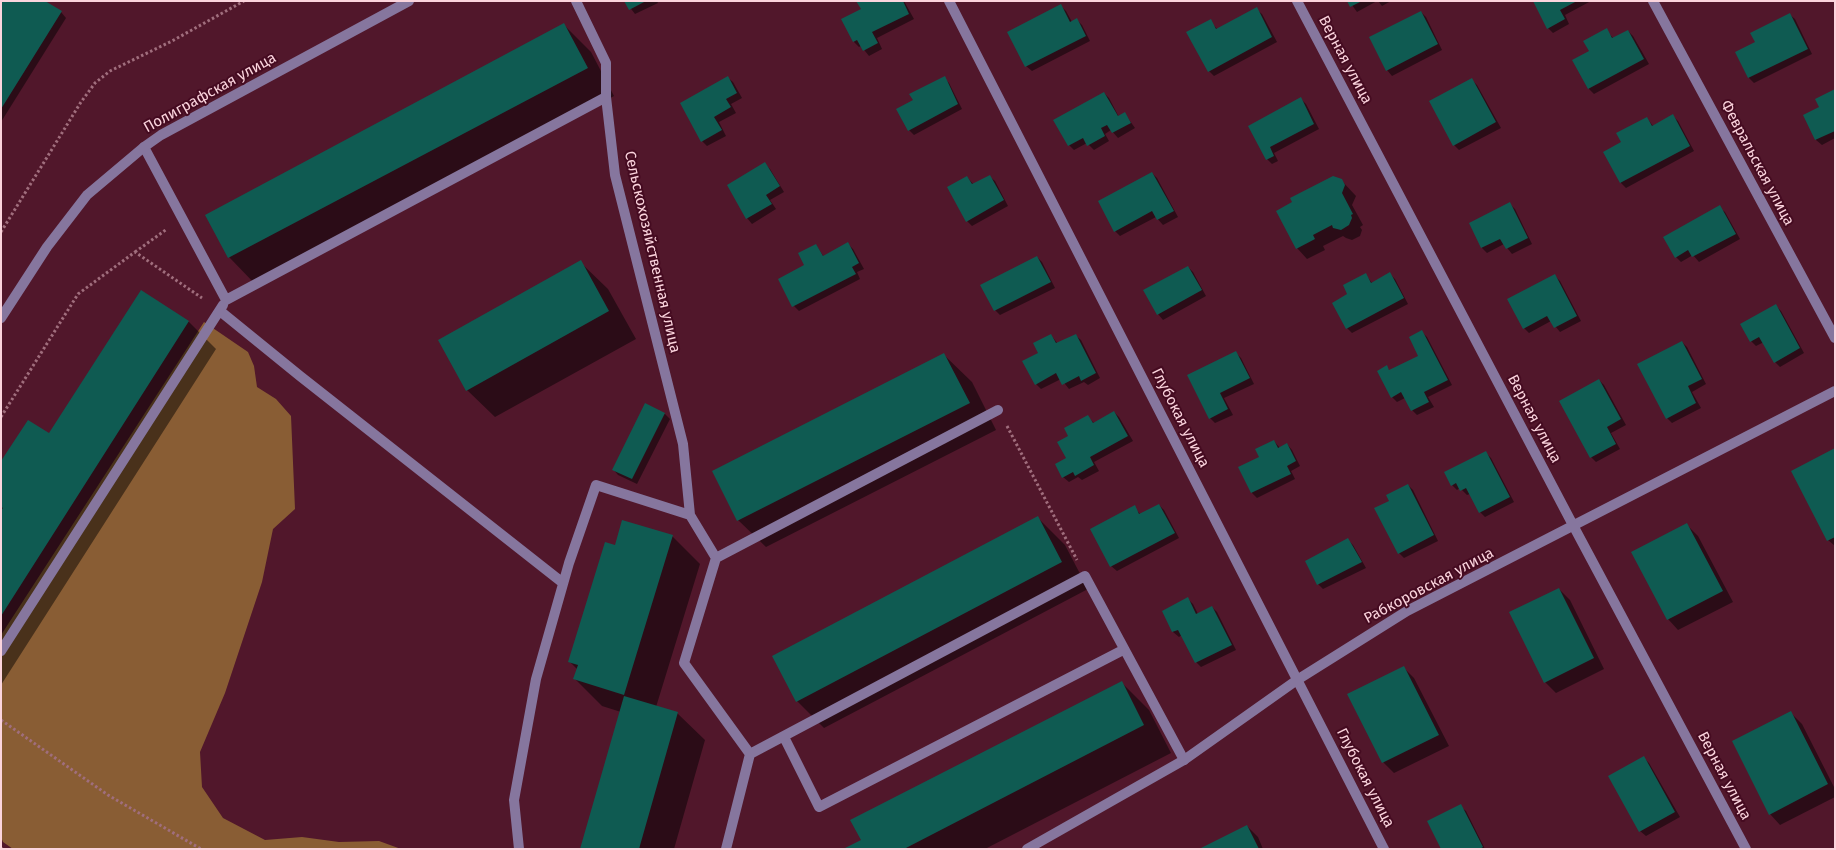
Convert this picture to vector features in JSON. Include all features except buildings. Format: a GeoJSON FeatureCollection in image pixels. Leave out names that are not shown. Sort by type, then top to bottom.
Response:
{"type":"FeatureCollection","features":[{"type":"Feature","properties":{"kind":"street","name":"Полиграфская улица"},"geometry":{"type":"LineString","coordinates":[[1,318],[47,247],[87,195],[144,146],[409,1]]}},
{"type":"Feature","properties":{"kind":"street","name":"Сельскохозяйственная улица"},"geometry":{"type":"LineString","coordinates":[[576,1],[606,63],[606,97],[615,175],[683,444],[690,515]]}},
{"type":"Feature","properties":{"kind":"street","name":"Глубокая улица"},"geometry":{"type":"LineString","coordinates":[[949,1],[1384,849]]}},
{"type":"Feature","properties":{"kind":"street","name":"Верная улица"},"geometry":{"type":"LineString","coordinates":[[1297,1],[1746,849]]}},
{"type":"Feature","properties":{"kind":"street","name":"Февральская улица"},"geometry":{"type":"LineString","coordinates":[[1653,1],[1835,338]]}},
{"type":"Feature","properties":{"kind":"street"},"geometry":{"type":"LineString","coordinates":[[1,651],[226,300],[606,97]]}},
{"type":"Feature","properties":{"kind":"street"},"geometry":{"type":"LineString","coordinates":[[144,146],[226,300]]}},
{"type":"Feature","properties":{"kind":"street"},"geometry":{"type":"LineString","coordinates":[[220,310],[308,382],[563,583]]}},
{"type":"Feature","properties":{"kind":"street","name":"Рабкоровская улица"},"geometry":{"type":"LineString","coordinates":[[1027,849],[1184,760],[1297,680],[1407,611],[1574,527],[1835,391]]}},
{"type":"Feature","properties":{"kind":"street"},"geometry":{"type":"LineString","coordinates":[[750,754],[684,663],[716,558],[998,410]]}},
{"type":"Feature","properties":{"kind":"street"},"geometry":{"type":"LineString","coordinates":[[519,849],[514,800],[536,679],[563,583],[596,485],[690,515],[716,558]]}},
{"type":"Feature","properties":{"kind":"street"},"geometry":{"type":"LineString","coordinates":[[726,849],[750,754],[1085,576],[1123,650],[1184,760]]}},
{"type":"Feature","properties":{"kind":"street"},"geometry":{"type":"LineString","coordinates":[[784,737],[819,807],[1123,650]]}},
{"type":"Feature","properties":{"kind":"path"},"geometry":{"type":"LineString","coordinates":[[1,232],[94,83],[110,71],[172,41],[244,1]]}},
{"type":"Feature","properties":{"kind":"path"},"geometry":{"type":"LineString","coordinates":[[1,417],[78,294],[182,217]]}},
{"type":"Feature","properties":{"kind":"path"},"geometry":{"type":"LineString","coordinates":[[135,252],[220,310]]}},
{"type":"Feature","properties":{"kind":"path"},"geometry":{"type":"LineString","coordinates":[[998,410],[1085,576]]}},
{"type":"Feature","properties":{"kind":"path"},"geometry":{"type":"LineString","coordinates":[[1,720],[108,795],[201,849]]}},
{"type":"Feature","properties":{"kind":"shaded area"},"geometry":{"type":"Polygon","coordinates":[[[204,322],[248,352],[254,366],[257,387],[276,399],[291,416],[295,509],[273,529],[262,582],[225,693],[200,752],[202,787],[223,818],[265,840],[302,837],[339,842],[379,841],[401,849],[13,849],[3,842],[1,837],[1,635],[204,322]]]}}]}
